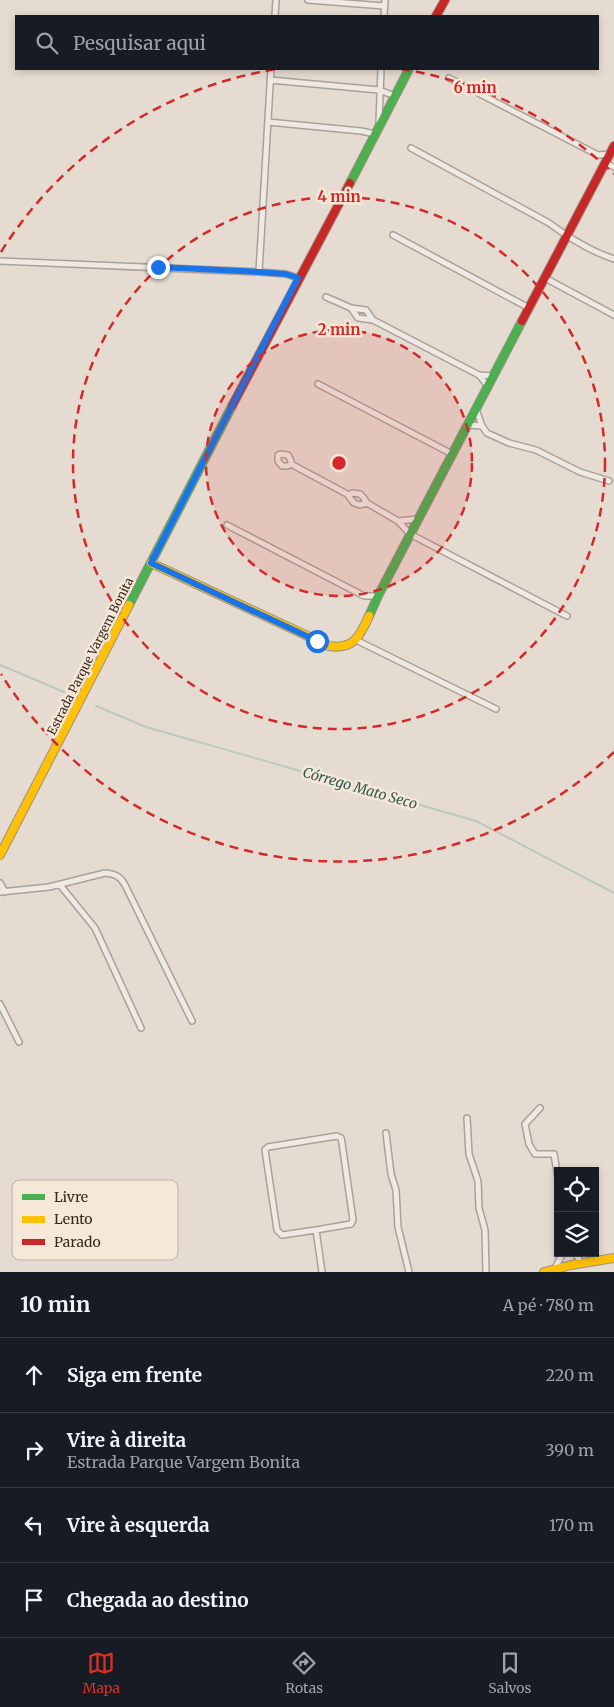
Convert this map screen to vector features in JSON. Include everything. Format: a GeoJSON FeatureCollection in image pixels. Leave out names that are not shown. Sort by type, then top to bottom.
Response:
{"type":"FeatureCollection","features":[{"type":"Feature","properties":{"kind":"main road"},"geometry":{"type":"LineString","coordinates":[[436,15],[444,0]]}},
{"type":"Feature","properties":{"kind":"main road","name":"Estrada Parque Vargem Bonita"},"geometry":{"type":"LineString","coordinates":[[0,855],[298,278],[408,70]]}},
{"type":"Feature","properties":{"kind":"main road"},"geometry":{"type":"LineString","coordinates":[[151,563],[325,645],[340,648],[356,640],[614,146]]}},
{"type":"Feature","properties":{"kind":"main road"},"geometry":{"type":"LineString","coordinates":[[544,1272],[614,1258]]}},
{"type":"Feature","properties":{"kind":"street"},"geometry":{"type":"LineString","coordinates":[[275,15],[276,0]]}},
{"type":"Feature","properties":{"kind":"street"},"geometry":{"type":"LineString","coordinates":[[308,0],[385,3]]}},
{"type":"Feature","properties":{"kind":"street"},"geometry":{"type":"LineString","coordinates":[[259,272],[271,70]]}},
{"type":"Feature","properties":{"kind":"street"},"geometry":{"type":"LineString","coordinates":[[379,127],[381,70]]}},
{"type":"Feature","properties":{"kind":"street"},"geometry":{"type":"LineString","coordinates":[[449,78],[598,155],[604,165],[614,167]]}},
{"type":"Feature","properties":{"kind":"street"},"geometry":{"type":"LineString","coordinates":[[270,80],[379,90],[395,96]]}},
{"type":"Feature","properties":{"kind":"street"},"geometry":{"type":"LineString","coordinates":[[268,122],[362,131],[375,134]]}},
{"type":"Feature","properties":{"kind":"street"},"geometry":{"type":"LineString","coordinates":[[411,148],[549,223],[567,237],[614,259]]}},
{"type":"Feature","properties":{"kind":"street"},"geometry":{"type":"LineString","coordinates":[[598,155],[610,154]]}},
{"type":"Feature","properties":{"kind":"street"},"geometry":{"type":"LineString","coordinates":[[393,235],[529,308]]}},
{"type":"Feature","properties":{"kind":"street"},"geometry":{"type":"LineString","coordinates":[[0,261],[259,272],[286,274],[298,278]]}},
{"type":"Feature","properties":{"kind":"street"},"geometry":{"type":"LineString","coordinates":[[545,278],[614,315]]}},
{"type":"Feature","properties":{"kind":"street"},"geometry":{"type":"LineString","coordinates":[[326,297],[351,308],[366,310],[373,320]]}},
{"type":"Feature","properties":{"kind":"street"},"geometry":{"type":"LineString","coordinates":[[351,308],[358,318],[373,320],[479,375],[488,386]]}},
{"type":"Feature","properties":{"kind":"street"},"geometry":{"type":"LineString","coordinates":[[479,375],[493,376]]}},
{"type":"Feature","properties":{"kind":"street"},"geometry":{"type":"LineString","coordinates":[[318,384],[452,454]]}},
{"type":"Feature","properties":{"kind":"street"},"geometry":{"type":"LineString","coordinates":[[476,409],[482,426],[487,432],[510,443],[536,450],[575,470],[609,481]]}},
{"type":"Feature","properties":{"kind":"street"},"geometry":{"type":"LineString","coordinates":[[468,425],[482,426]]}},
{"type":"Feature","properties":{"kind":"street"},"geometry":{"type":"LineString","coordinates":[[291,464],[349,495],[352,501],[357,504],[367,503]]}},
{"type":"Feature","properties":{"kind":"street"},"geometry":{"type":"LineString","coordinates":[[349,495],[360,494],[367,503],[398,521],[410,534],[567,616]]}},
{"type":"Feature","properties":{"kind":"street"},"geometry":{"type":"LineString","coordinates":[[398,521],[418,519]]}},
{"type":"Feature","properties":{"kind":"street"},"geometry":{"type":"LineString","coordinates":[[227,525],[364,596],[378,596]]}},
{"type":"Feature","properties":{"kind":"street"},"geometry":{"type":"LineString","coordinates":[[364,596],[372,608]]}},
{"type":"Feature","properties":{"kind":"street"},"geometry":{"type":"LineString","coordinates":[[356,640],[496,709]]}},
{"type":"Feature","properties":{"kind":"street"},"geometry":{"type":"LineString","coordinates":[[0,883],[3,892],[60,885],[105,874],[113,874],[121,878],[192,1022]]}},
{"type":"Feature","properties":{"kind":"street"},"geometry":{"type":"LineString","coordinates":[[60,885],[95,928],[141,1028]]}},
{"type":"Feature","properties":{"kind":"street"},"geometry":{"type":"LineString","coordinates":[[0,1004],[19,1042]]}},
{"type":"Feature","properties":{"kind":"street"},"geometry":{"type":"LineString","coordinates":[[540,1108],[525,1124],[528,1144],[535,1154],[554,1154],[556,1167]]}},
{"type":"Feature","properties":{"kind":"street"},"geometry":{"type":"LineString","coordinates":[[466,1118],[469,1154],[478,1181],[479,1208],[484,1230],[487,1271]]}},
{"type":"Feature","properties":{"kind":"street"},"geometry":{"type":"LineString","coordinates":[[386,1133],[391,1174],[396,1190],[398,1227],[410,1272]]}},
{"type":"Feature","properties":{"kind":"street"},"geometry":{"type":"LineString","coordinates":[[337,1136],[341,1138],[354,1220],[351,1224],[316,1230],[282,1235],[278,1233],[265,1150],[268,1147],[337,1136]]}},
{"type":"Feature","properties":{"kind":"street"},"geometry":{"type":"LineString","coordinates":[[316,1230],[322,1272]]}},
{"type":"Feature","properties":{"kind":"street"},"geometry":{"type":"LineString","coordinates":[[554,1270],[561,1257]]}},
{"type":"Feature","properties":{"kind":"street"},"geometry":{"type":"LineString","coordinates":[[578,1257],[582,1264]]}},
{"type":"Feature","properties":{"kind":"waterway","name":"Córrego Mato Seco"},"geometry":{"type":"LineString","coordinates":[[0,665],[64,692]]}},
{"type":"Feature","properties":{"kind":"waterway","name":"Córrego Mato Seco"},"geometry":{"type":"LineString","coordinates":[[96,706],[146,727],[476,821],[614,893]]}},
{"type":"Feature","properties":{"kind":"traffic: fast"},"geometry":{"type":"LineString","coordinates":[[350,183],[408,70]]}},
{"type":"Feature","properties":{"kind":"traffic: fast"},"geometry":{"type":"LineString","coordinates":[[369,616],[522,321]]}},
{"type":"Feature","properties":{"kind":"traffic: fast"},"geometry":{"type":"LineString","coordinates":[[129,605],[232,406]]}},
{"type":"Feature","properties":{"kind":"traffic: slow"},"geometry":{"type":"LineString","coordinates":[[151,563],[329,646],[338,647],[350,644],[359,635],[369,616]]}},
{"type":"Feature","properties":{"kind":"traffic: slow"},"geometry":{"type":"LineString","coordinates":[[0,855],[129,605]]}},
{"type":"Feature","properties":{"kind":"traffic: slow"},"geometry":{"type":"LineString","coordinates":[[544,1272],[571,1265],[614,1258]]}},
{"type":"Feature","properties":{"kind":"traffic: jam"},"geometry":{"type":"LineString","coordinates":[[437,15],[445,0]]}},
{"type":"Feature","properties":{"kind":"traffic: jam"},"geometry":{"type":"LineString","coordinates":[[522,321],[614,146]]}},
{"type":"Feature","properties":{"kind":"traffic: jam"},"geometry":{"type":"LineString","coordinates":[[232,406],[350,183]]}},
{"type":"Feature","properties":{"kind":"route"},"geometry":{"type":"LineString","coordinates":[[158,267],[286,274],[298,278],[151,563],[317,641]]}}]}
